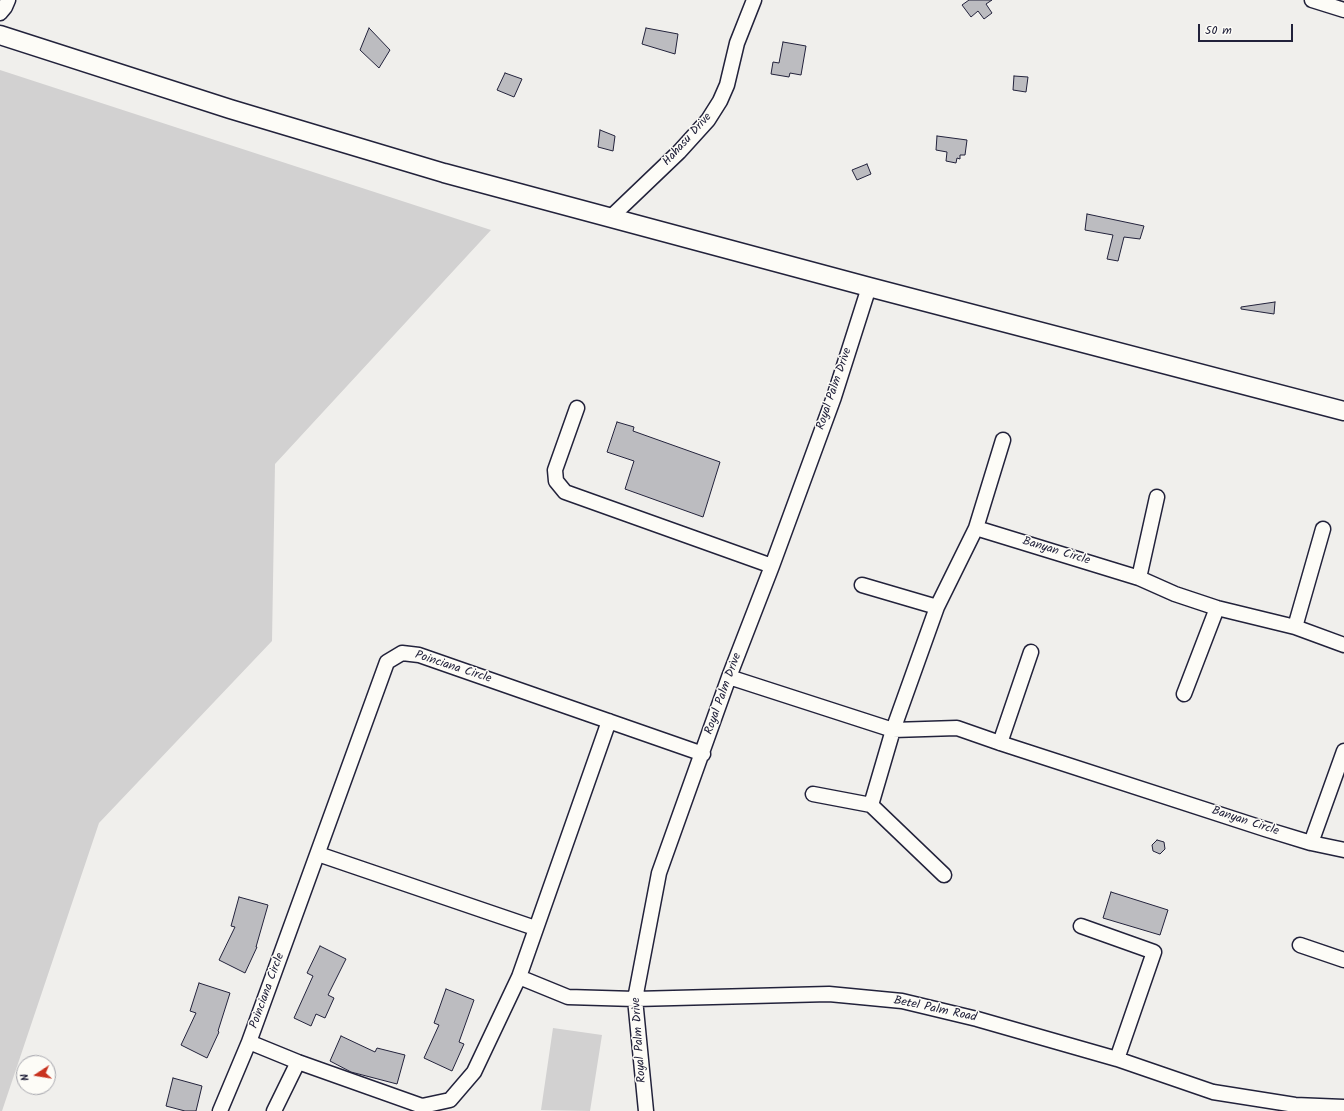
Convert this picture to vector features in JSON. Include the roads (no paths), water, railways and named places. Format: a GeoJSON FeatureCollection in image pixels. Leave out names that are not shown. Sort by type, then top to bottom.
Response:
{"type":"FeatureCollection","features":[{"type":"Feature","properties":{"kind":"main road"},"geometry":{"type":"LineString","coordinates":[[0,35],[310,134],[444,173],[869,287],[1344,411]]}},
{"type":"Feature","properties":{"kind":"street"},"geometry":{"type":"LineString","coordinates":[[0,13],[6,7],[8,0]]}},
{"type":"Feature","properties":{"kind":"street","name":"Hahasu Drive"},"geometry":{"type":"LineString","coordinates":[[610,218],[679,152],[708,120],[720,101],[727,85],[737,43],[754,0]]}},
{"type":"Feature","properties":{"kind":"street"},"geometry":{"type":"LineString","coordinates":[[1312,0],[1344,10]]}},
{"type":"Feature","properties":{"kind":"street","name":"Royal Palm Drive"},"geometry":{"type":"LineString","coordinates":[[646,1111],[635,999],[660,873],[729,677],[772,566],[834,397],[869,287]]}},
{"type":"Feature","properties":{"kind":"street"},"geometry":{"type":"LineString","coordinates":[[577,408],[555,470],[556,482],[565,492],[772,566]]}},
{"type":"Feature","properties":{"kind":"street"},"geometry":{"type":"LineString","coordinates":[[871,805],[893,730],[937,607],[976,528],[1003,440]]}},
{"type":"Feature","properties":{"kind":"street"},"geometry":{"type":"LineString","coordinates":[[1139,578],[1157,497]]}},
{"type":"Feature","properties":{"kind":"street","name":"Banyan Circle"},"geometry":{"type":"LineString","coordinates":[[976,528],[1139,578],[1175,594],[1217,608],[1295,627],[1344,645]]}},
{"type":"Feature","properties":{"kind":"street"},"geometry":{"type":"LineString","coordinates":[[1295,627],[1323,529]]}},
{"type":"Feature","properties":{"kind":"street"},"geometry":{"type":"LineString","coordinates":[[862,585],[937,607]]}},
{"type":"Feature","properties":{"kind":"street"},"geometry":{"type":"LineString","coordinates":[[1184,694],[1217,608]]}},
{"type":"Feature","properties":{"kind":"street"},"geometry":{"type":"LineString","coordinates":[[1000,743],[1031,652]]}},
{"type":"Feature","properties":{"kind":"street","name":"Poinciana Circle"},"geometry":{"type":"LineString","coordinates":[[402,653],[419,655],[608,721],[519,977],[474,1072],[450,1100],[422,1106],[298,1062],[249,1042],[387,662],[402,653]]}},
{"type":"Feature","properties":{"kind":"street","name":"Banyan Circle"},"geometry":{"type":"LineString","coordinates":[[729,677],[893,730],[957,728],[1310,843],[1344,850]]}},
{"type":"Feature","properties":{"kind":"street"},"geometry":{"type":"LineString","coordinates":[[608,721],[703,754]]}},
{"type":"Feature","properties":{"kind":"street"},"geometry":{"type":"LineString","coordinates":[[1310,843],[1344,751]]}},
{"type":"Feature","properties":{"kind":"street"},"geometry":{"type":"LineString","coordinates":[[813,794],[871,805],[944,875]]}},
{"type":"Feature","properties":{"kind":"street"},"geometry":{"type":"LineString","coordinates":[[318,854],[536,928]]}},
{"type":"Feature","properties":{"kind":"street"},"geometry":{"type":"LineString","coordinates":[[1081,926],[1154,952],[1117,1059]]}},
{"type":"Feature","properties":{"kind":"street"},"geometry":{"type":"LineString","coordinates":[[1300,945],[1344,960]]}},
{"type":"Feature","properties":{"kind":"street","name":"Betel Palm Road"},"geometry":{"type":"LineString","coordinates":[[519,977],[568,996],[635,999],[829,994],[902,1001],[977,1019],[1117,1059],[1213,1092],[1295,1105],[1344,1107]]}},
{"type":"Feature","properties":{"kind":"street"},"geometry":{"type":"LineString","coordinates":[[220,1111],[249,1042]]}},
{"type":"Feature","properties":{"kind":"street"},"geometry":{"type":"LineString","coordinates":[[274,1111],[298,1062]]}}]}
